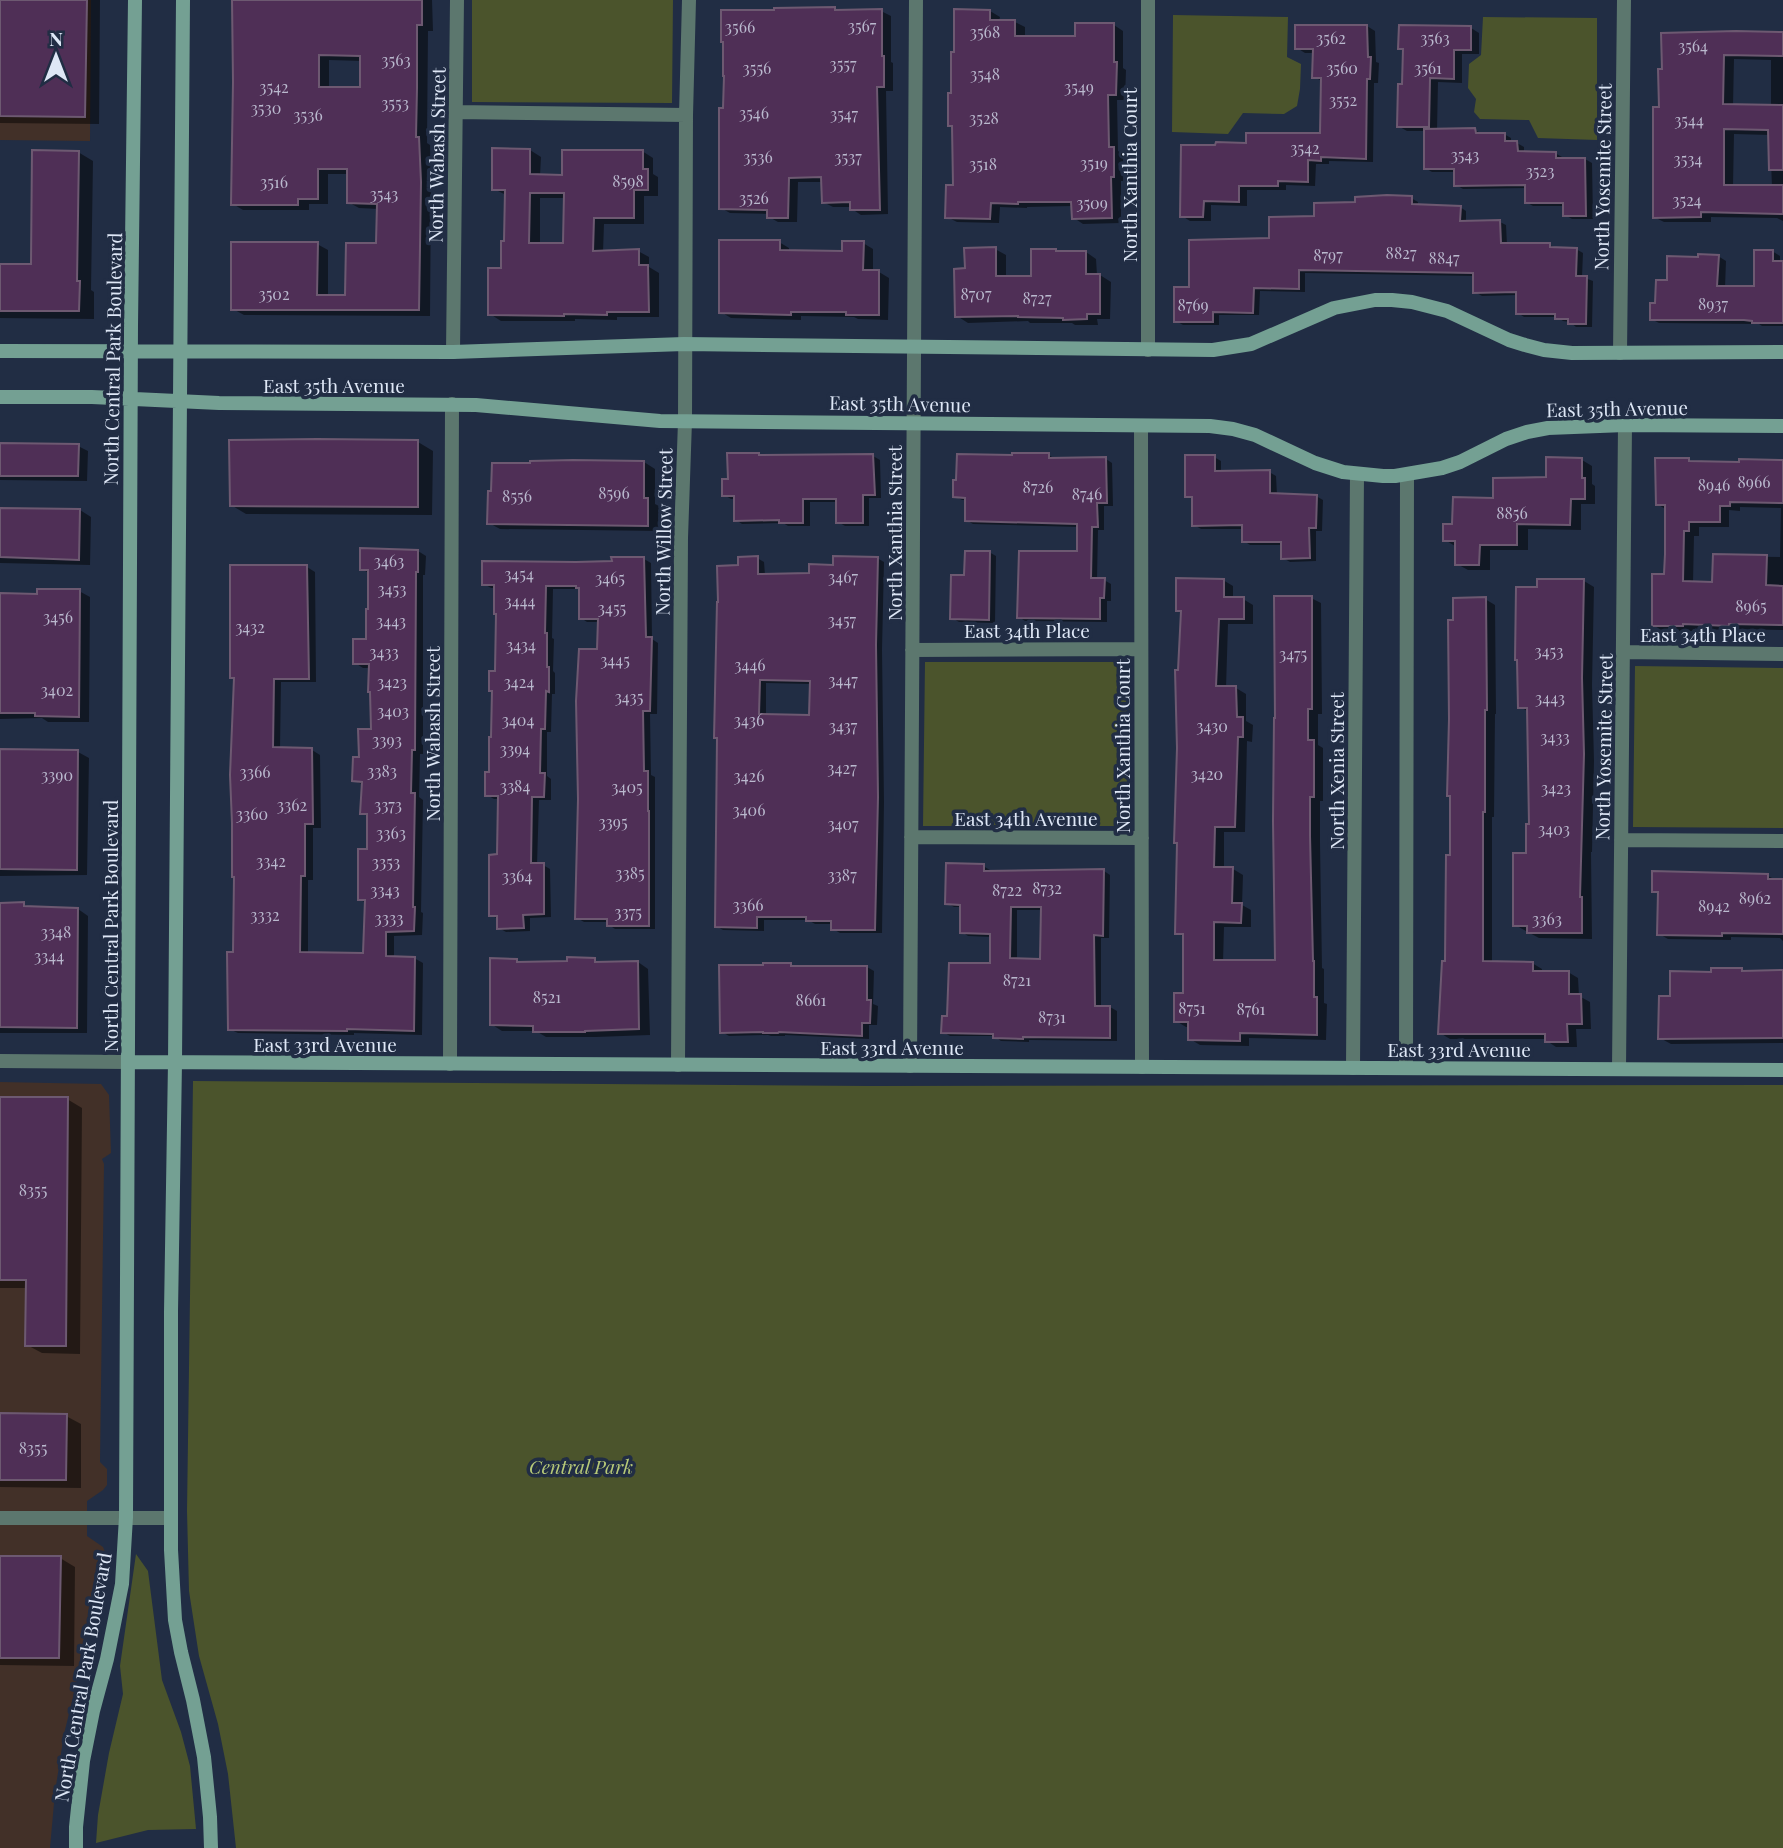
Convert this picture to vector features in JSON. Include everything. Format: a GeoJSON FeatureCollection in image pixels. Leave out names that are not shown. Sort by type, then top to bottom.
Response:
{"type":"FeatureCollection","features":[{"type":"Feature","properties":{"kind":"street","name":"North Central Park Boulevard"},"geometry":{"type":"LineString","coordinates":[[76,1848],[83,1761],[122,1584],[126,1517],[135,0]]}},
{"type":"Feature","properties":{"kind":"street"},"geometry":{"type":"LineString","coordinates":[[183,0],[171,1550],[175,1620],[204,1757],[211,1848]]}},
{"type":"Feature","properties":{"kind":"street","name":"North Wabash Street"},"geometry":{"type":"LineString","coordinates":[[453,352],[457,0]]}},
{"type":"Feature","properties":{"kind":"street","name":"North Willow Street"},"geometry":{"type":"LineString","coordinates":[[678,1065],[681,552],[685,421],[689,0]]}},
{"type":"Feature","properties":{"kind":"street","name":"North Xanthia Street"},"geometry":{"type":"LineString","coordinates":[[909,1066],[916,0]]}},
{"type":"Feature","properties":{"kind":"street","name":"North Xanthia Court"},"geometry":{"type":"LineString","coordinates":[[1148,0],[1148,350]]}},
{"type":"Feature","properties":{"kind":"street","name":"North Yosemite Street"},"geometry":{"type":"LineString","coordinates":[[1620,354],[1623,0]]}},
{"type":"Feature","properties":{"kind":"street"},"geometry":{"type":"LineString","coordinates":[[456,112],[686,115]]}},
{"type":"Feature","properties":{"kind":"street","name":"East 35th Avenue"},"geometry":{"type":"LineString","coordinates":[[0,351],[453,352],[684,344],[1213,350],[1266,339],[1334,308],[1375,300],[1392,300],[1447,311],[1509,340],[1535,348],[1572,354],[1783,352]]}},
{"type":"Feature","properties":{"kind":"street","name":"East 35th Avenue"},"geometry":{"type":"LineString","coordinates":[[0,397],[92,397],[180,402],[452,404],[685,421],[1210,426],[1255,435],[1315,463],[1357,474],[1383,476],[1407,475],[1442,468],[1506,439],[1538,429],[1625,425],[1783,426]]}},
{"type":"Feature","properties":{"kind":"street","name":"North Wabash Street"},"geometry":{"type":"LineString","coordinates":[[450,1064],[452,404]]}},
{"type":"Feature","properties":{"kind":"street","name":"North Yosemite Street"},"geometry":{"type":"LineString","coordinates":[[1619,1069],[1625,425]]}},
{"type":"Feature","properties":{"kind":"street","name":"North Xanthia Court"},"geometry":{"type":"LineString","coordinates":[[1141,426],[1142,1067]]}},
{"type":"Feature","properties":{"kind":"street","name":"North Xenia Street"},"geometry":{"type":"LineString","coordinates":[[1353,1068],[1357,474]]}},
{"type":"Feature","properties":{"kind":"street"},"geometry":{"type":"LineString","coordinates":[[1406,1068],[1407,475]]}},
{"type":"Feature","properties":{"kind":"street","name":"East 34th Place"},"geometry":{"type":"LineString","coordinates":[[912,650],[1142,649]]}},
{"type":"Feature","properties":{"kind":"street","name":"East 34th Place"},"geometry":{"type":"LineString","coordinates":[[1623,652],[1783,654]]}},
{"type":"Feature","properties":{"kind":"street","name":"East 34th Avenue"},"geometry":{"type":"LineString","coordinates":[[911,837],[1142,838]]}},
{"type":"Feature","properties":{"kind":"street"},"geometry":{"type":"LineString","coordinates":[[1621,840],[1783,841]]}},
{"type":"Feature","properties":{"kind":"street","name":"East 33rd Avenue"},"geometry":{"type":"LineString","coordinates":[[0,1061],[1783,1070]]}},
{"type":"Feature","properties":{"kind":"street"},"geometry":{"type":"LineString","coordinates":[[0,1518],[172,1518]]}},
{"type":"Feature","properties":{"kind":"shaded area"},"geometry":{"type":"Polygon","coordinates":[[[0,0],[91,0],[90,141],[0,140],[0,0]]]}},
{"type":"Feature","properties":{"kind":"shaded area"},"geometry":{"type":"Polygon","coordinates":[[[0,1082],[101,1084],[109,1095],[111,1153],[102,1159],[100,1462],[107,1469],[107,1485],[87,1501],[87,1536],[103,1547],[107,1564],[99,1572],[85,1648],[64,1734],[50,1848],[0,1848],[0,1082]]]}},
{"type":"Feature","properties":{"kind":"green space"},"geometry":{"type":"Polygon","coordinates":[[[472,0],[673,0],[672,103],[472,102],[472,0]]]}},
{"type":"Feature","properties":{"kind":"green space"},"geometry":{"type":"Polygon","coordinates":[[[1173,15],[1288,17],[1287,57],[1301,64],[1297,106],[1284,114],[1243,113],[1228,134],[1172,132],[1173,15]]]}},
{"type":"Feature","properties":{"kind":"green space"},"geometry":{"type":"Polygon","coordinates":[[[1483,17],[1597,18],[1597,140],[1538,138],[1529,120],[1480,119],[1474,112],[1476,99],[1468,88],[1469,64],[1481,55],[1483,17]]]}},
{"type":"Feature","properties":{"kind":"green space"},"geometry":{"type":"Polygon","coordinates":[[[925,662],[1130,662],[1129,826],[923,826],[925,662]]]}},
{"type":"Feature","properties":{"kind":"green space"},"geometry":{"type":"Polygon","coordinates":[[[1635,666],[1783,668],[1783,828],[1633,827],[1635,666]]]}},
{"type":"Feature","properties":{"kind":"green space","name":"Central Park"},"geometry":{"type":"Polygon","coordinates":[[[193,1081],[870,1086],[1783,1085],[1783,1848],[236,1848],[228,1774],[218,1724],[199,1656],[189,1591],[187,1511],[193,1081]]]}},
{"type":"Feature","properties":{"kind":"green space"},"geometry":{"type":"Polygon","coordinates":[[[136,1554],[148,1571],[162,1680],[190,1766],[196,1829],[148,1830],[96,1843],[109,1753],[123,1694],[120,1666],[136,1554]]]}},
{"type":"Feature","properties":{"kind":"building"},"geometry":{"type":"Polygon","coordinates":[[[0,0],[87,0],[85,117],[0,116],[0,0]]]}},
{"type":"Feature","properties":{"kind":"building"},"geometry":{"type":"Polygon","coordinates":[[[232,0],[422,0],[422,25],[417,25],[416,137],[419,137],[421,182],[419,310],[231,310],[231,242],[318,242],[317,295],[345,295],[346,243],[376,243],[377,204],[347,203],[347,169],[318,169],[318,199],[298,199],[298,205],[231,205],[232,0]],[[319,55],[319,87],[360,87],[360,56],[319,55]]]}},
{"type":"Feature","properties":{"kind":"building"},"geometry":{"type":"Polygon","coordinates":[[[835,7],[835,10],[882,9],[884,87],[877,87],[880,210],[850,210],[850,202],[822,203],[821,177],[789,178],[788,218],[767,218],[767,210],[719,209],[719,108],[723,108],[724,76],[721,10],[835,7]]]}},
{"type":"Feature","properties":{"kind":"building"},"geometry":{"type":"Polygon","coordinates":[[[954,9],[990,10],[990,20],[1015,20],[1015,36],[1075,36],[1075,23],[1114,23],[1116,95],[1108,95],[1109,147],[1114,147],[1114,177],[1111,177],[1112,218],[1072,219],[1071,202],[1018,202],[991,203],[990,219],[945,218],[946,185],[953,185],[952,126],[948,126],[948,93],[951,93],[951,52],[954,52],[954,9]]]}},
{"type":"Feature","properties":{"kind":"building"},"geometry":{"type":"Polygon","coordinates":[[[1295,25],[1367,25],[1368,57],[1371,57],[1370,79],[1367,79],[1366,159],[1321,157],[1321,161],[1308,160],[1308,182],[1278,181],[1278,186],[1239,186],[1239,202],[1204,201],[1203,217],[1180,217],[1181,145],[1246,143],[1246,133],[1320,133],[1321,78],[1312,78],[1313,49],[1295,49],[1295,25]]]}},
{"type":"Feature","properties":{"kind":"building"},"geometry":{"type":"Polygon","coordinates":[[[1399,25],[1471,26],[1471,50],[1454,50],[1454,79],[1430,78],[1429,127],[1397,127],[1398,84],[1402,84],[1403,49],[1398,49],[1399,25]]]}},
{"type":"Feature","properties":{"kind":"building"},"geometry":{"type":"Polygon","coordinates":[[[1783,32],[1783,56],[1724,55],[1723,104],[1783,105],[1783,170],[1769,170],[1768,130],[1724,129],[1724,185],[1783,185],[1783,214],[1701,212],[1701,217],[1653,218],[1653,107],[1659,107],[1661,33],[1783,32]]]}},
{"type":"Feature","properties":{"kind":"building"},"geometry":{"type":"Polygon","coordinates":[[[1475,128],[1476,133],[1505,133],[1505,141],[1517,141],[1518,151],[1556,152],[1556,158],[1585,158],[1586,216],[1563,216],[1563,203],[1525,203],[1525,185],[1454,186],[1454,169],[1424,169],[1424,129],[1475,128]]]}},
{"type":"Feature","properties":{"kind":"building"},"geometry":{"type":"Polygon","coordinates":[[[492,148],[530,149],[530,174],[562,175],[562,150],[643,150],[643,169],[648,169],[648,190],[634,190],[634,218],[594,218],[593,251],[639,249],[639,265],[648,265],[649,312],[564,316],[488,315],[488,268],[501,268],[501,241],[504,241],[505,190],[492,190],[492,148]],[[530,193],[529,243],[563,243],[564,193],[530,193]]]}},
{"type":"Feature","properties":{"kind":"building"},"geometry":{"type":"Polygon","coordinates":[[[32,150],[79,151],[79,311],[0,311],[0,264],[31,264],[32,150]]]}},
{"type":"Feature","properties":{"kind":"building"},"geometry":{"type":"Polygon","coordinates":[[[1412,196],[1412,204],[1461,206],[1460,221],[1500,220],[1501,243],[1550,243],[1550,247],[1577,248],[1576,276],[1587,276],[1586,324],[1568,324],[1568,319],[1555,319],[1555,314],[1516,314],[1516,292],[1473,293],[1473,273],[1299,270],[1299,289],[1254,288],[1253,313],[1213,312],[1213,322],[1174,322],[1174,287],[1189,287],[1189,240],[1269,238],[1269,217],[1314,216],[1314,203],[1355,202],[1355,197],[1412,196]]]}},
{"type":"Feature","properties":{"kind":"building"},"geometry":{"type":"Polygon","coordinates":[[[719,240],[780,240],[780,250],[842,251],[842,241],[864,241],[863,270],[879,270],[879,315],[846,315],[846,312],[791,312],[791,315],[719,313],[719,240]]]}},
{"type":"Feature","properties":{"kind":"building"},"geometry":{"type":"Polygon","coordinates":[[[996,247],[996,276],[1031,276],[1031,249],[1086,251],[1086,274],[1100,274],[1100,314],[1087,314],[1087,319],[1063,320],[1018,316],[955,317],[954,269],[965,268],[964,248],[996,247]]]}},
{"type":"Feature","properties":{"kind":"building"},"geometry":{"type":"Polygon","coordinates":[[[1754,250],[1773,250],[1773,261],[1783,261],[1783,323],[1752,323],[1744,320],[1650,320],[1650,303],[1655,303],[1656,280],[1667,280],[1667,256],[1719,255],[1717,286],[1754,286],[1754,250]]]}},
{"type":"Feature","properties":{"kind":"building"},"geometry":{"type":"Polygon","coordinates":[[[229,440],[418,440],[418,507],[230,506],[229,440]]]}},
{"type":"Feature","properties":{"kind":"building"},"geometry":{"type":"Polygon","coordinates":[[[0,443],[79,444],[78,476],[0,476],[0,443]]]}},
{"type":"Feature","properties":{"kind":"building"},"geometry":{"type":"Polygon","coordinates":[[[727,453],[873,454],[875,495],[863,495],[863,523],[836,523],[836,499],[803,499],[803,523],[779,523],[779,520],[734,521],[734,496],[722,496],[722,479],[728,479],[727,453]]]}},
{"type":"Feature","properties":{"kind":"building"},"geometry":{"type":"Polygon","coordinates":[[[1049,453],[1049,458],[1106,457],[1107,503],[1097,503],[1098,527],[1092,527],[1091,578],[1105,578],[1104,598],[1100,598],[1100,619],[1017,618],[1019,551],[1077,551],[1077,524],[965,521],[965,498],[953,497],[957,454],[1049,453]]]}},
{"type":"Feature","properties":{"kind":"building"},"geometry":{"type":"Polygon","coordinates":[[[1185,455],[1215,455],[1215,471],[1270,470],[1270,493],[1317,495],[1316,528],[1309,528],[1310,558],[1281,559],[1281,542],[1242,542],[1242,525],[1192,526],[1192,497],[1185,497],[1185,455]]]}},
{"type":"Feature","properties":{"kind":"building"},"geometry":{"type":"Polygon","coordinates":[[[1546,457],[1582,458],[1585,499],[1571,499],[1570,525],[1517,524],[1517,545],[1480,545],[1479,565],[1455,565],[1455,541],[1443,541],[1443,524],[1452,524],[1453,497],[1493,498],[1493,478],[1546,477],[1546,457]]]}},
{"type":"Feature","properties":{"kind":"building"},"geometry":{"type":"Polygon","coordinates":[[[1655,458],[1739,462],[1739,459],[1783,460],[1783,503],[1730,502],[1730,506],[1720,506],[1720,522],[1689,522],[1689,531],[1684,531],[1683,581],[1712,582],[1713,554],[1767,555],[1766,585],[1783,586],[1783,625],[1652,626],[1652,574],[1664,574],[1665,554],[1665,505],[1656,505],[1655,458]]]}},
{"type":"Feature","properties":{"kind":"building"},"geometry":{"type":"Polygon","coordinates":[[[644,461],[644,498],[648,498],[648,526],[487,524],[492,463],[644,461]]]}},
{"type":"Feature","properties":{"kind":"building"},"geometry":{"type":"Polygon","coordinates":[[[0,508],[80,509],[79,560],[0,557],[0,508]]]}},
{"type":"Feature","properties":{"kind":"building"},"geometry":{"type":"Polygon","coordinates":[[[360,548],[418,550],[415,750],[412,750],[411,793],[415,793],[414,931],[386,932],[386,956],[415,957],[414,1031],[228,1030],[227,952],[233,952],[234,877],[230,775],[234,678],[230,678],[230,565],[307,565],[309,679],[274,679],[273,747],[312,748],[313,824],[305,824],[300,952],[363,953],[365,900],[358,900],[358,849],[367,849],[367,814],[360,814],[362,782],[352,781],[353,757],[359,757],[358,729],[371,729],[369,664],[353,664],[353,639],[366,639],[368,609],[368,570],[360,570],[360,548]]]}},
{"type":"Feature","properties":{"kind":"building"},"geometry":{"type":"Polygon","coordinates":[[[965,551],[990,551],[989,620],[950,619],[951,575],[964,575],[965,551]]]}},
{"type":"Feature","properties":{"kind":"building"},"geometry":{"type":"Polygon","coordinates":[[[758,556],[758,574],[809,573],[809,564],[833,565],[833,556],[878,557],[875,930],[831,930],[831,921],[806,921],[806,917],[757,917],[757,928],[715,927],[717,566],[738,565],[738,557],[758,556]],[[760,680],[759,714],[809,715],[810,681],[760,680]]]}},
{"type":"Feature","properties":{"kind":"building"},"geometry":{"type":"Polygon","coordinates":[[[611,557],[644,557],[646,637],[652,637],[650,711],[643,711],[644,771],[648,771],[649,926],[607,926],[607,919],[575,919],[578,799],[576,701],[579,649],[597,649],[598,619],[579,619],[579,588],[576,586],[546,586],[545,633],[549,692],[546,691],[545,729],[541,729],[540,773],[545,773],[544,797],[532,797],[531,863],[544,863],[544,914],[523,915],[524,928],[497,929],[497,916],[489,916],[489,855],[497,854],[498,796],[485,796],[485,772],[489,772],[491,737],[492,691],[489,691],[489,671],[495,671],[496,614],[494,585],[482,585],[482,561],[612,561],[611,557]]]}},
{"type":"Feature","properties":{"kind":"building"},"geometry":{"type":"Polygon","coordinates":[[[1176,578],[1224,579],[1224,597],[1244,597],[1244,619],[1219,619],[1216,686],[1236,686],[1237,717],[1243,717],[1243,737],[1238,737],[1235,827],[1215,827],[1214,867],[1233,867],[1232,903],[1242,903],[1241,923],[1214,922],[1214,960],[1275,960],[1274,596],[1312,596],[1312,709],[1308,709],[1308,740],[1314,740],[1314,797],[1310,797],[1310,836],[1317,1035],[1240,1033],[1240,1041],[1188,1040],[1188,1022],[1174,1022],[1174,993],[1183,993],[1183,934],[1175,934],[1175,670],[1178,670],[1181,611],[1176,611],[1176,578]]]}},
{"type":"Feature","properties":{"kind":"building"},"geometry":{"type":"Polygon","coordinates":[[[1537,579],[1584,579],[1584,754],[1580,897],[1582,933],[1527,933],[1527,926],[1513,926],[1513,853],[1526,853],[1526,824],[1529,824],[1527,708],[1518,708],[1515,660],[1516,587],[1537,587],[1537,579]]]}},
{"type":"Feature","properties":{"kind":"building"},"geometry":{"type":"Polygon","coordinates":[[[37,589],[80,589],[79,717],[0,713],[0,593],[37,594],[37,589]]]}},
{"type":"Feature","properties":{"kind":"building"},"geometry":{"type":"Polygon","coordinates":[[[1486,597],[1483,961],[1533,962],[1533,971],[1569,971],[1569,994],[1581,994],[1582,1024],[1567,1024],[1568,1042],[1545,1042],[1545,1034],[1438,1034],[1442,961],[1445,961],[1446,855],[1450,855],[1450,796],[1447,796],[1448,620],[1453,620],[1453,598],[1486,597]]]}},
{"type":"Feature","properties":{"kind":"building"},"geometry":{"type":"Polygon","coordinates":[[[0,749],[78,750],[77,870],[0,869],[0,749]]]}},
{"type":"Feature","properties":{"kind":"building"},"geometry":{"type":"Polygon","coordinates":[[[946,863],[984,864],[984,871],[1104,869],[1103,936],[1094,935],[1095,1006],[1110,1006],[1110,1038],[1023,1039],[993,1038],[993,1034],[941,1033],[942,1016],[947,1016],[949,963],[990,963],[990,934],[960,933],[960,905],[945,904],[946,863]],[[1011,907],[1010,958],[1040,959],[1041,907],[1011,907]]]}},
{"type":"Feature","properties":{"kind":"building"},"geometry":{"type":"Polygon","coordinates":[[[1652,871],[1768,874],[1768,879],[1783,879],[1783,934],[1657,935],[1658,892],[1652,892],[1652,871]]]}},
{"type":"Feature","properties":{"kind":"building"},"geometry":{"type":"Polygon","coordinates":[[[24,902],[24,906],[78,908],[77,1028],[0,1027],[0,903],[24,902]]]}},
{"type":"Feature","properties":{"kind":"building"},"geometry":{"type":"Polygon","coordinates":[[[567,957],[595,958],[595,962],[638,961],[639,1029],[533,1032],[533,1026],[490,1025],[490,958],[517,959],[517,962],[567,961],[567,957]]]}},
{"type":"Feature","properties":{"kind":"building"},"geometry":{"type":"Polygon","coordinates":[[[791,963],[791,966],[867,966],[867,1000],[871,1000],[870,1023],[862,1023],[862,1036],[779,1032],[720,1033],[719,965],[791,963]]]}},
{"type":"Feature","properties":{"kind":"building"},"geometry":{"type":"Polygon","coordinates":[[[1711,968],[1742,968],[1742,971],[1783,970],[1783,1038],[1658,1039],[1659,996],[1670,996],[1670,971],[1711,972],[1711,968]]]}},
{"type":"Feature","properties":{"kind":"building"},"geometry":{"type":"Polygon","coordinates":[[[0,1097],[68,1097],[66,1346],[25,1346],[26,1280],[0,1280],[0,1097]]]}},
{"type":"Feature","properties":{"kind":"building"},"geometry":{"type":"Polygon","coordinates":[[[0,1413],[67,1414],[66,1480],[0,1480],[0,1413]]]}},
{"type":"Feature","properties":{"kind":"building"},"geometry":{"type":"Polygon","coordinates":[[[0,1556],[61,1556],[59,1658],[0,1658],[0,1556]]]}}]}
